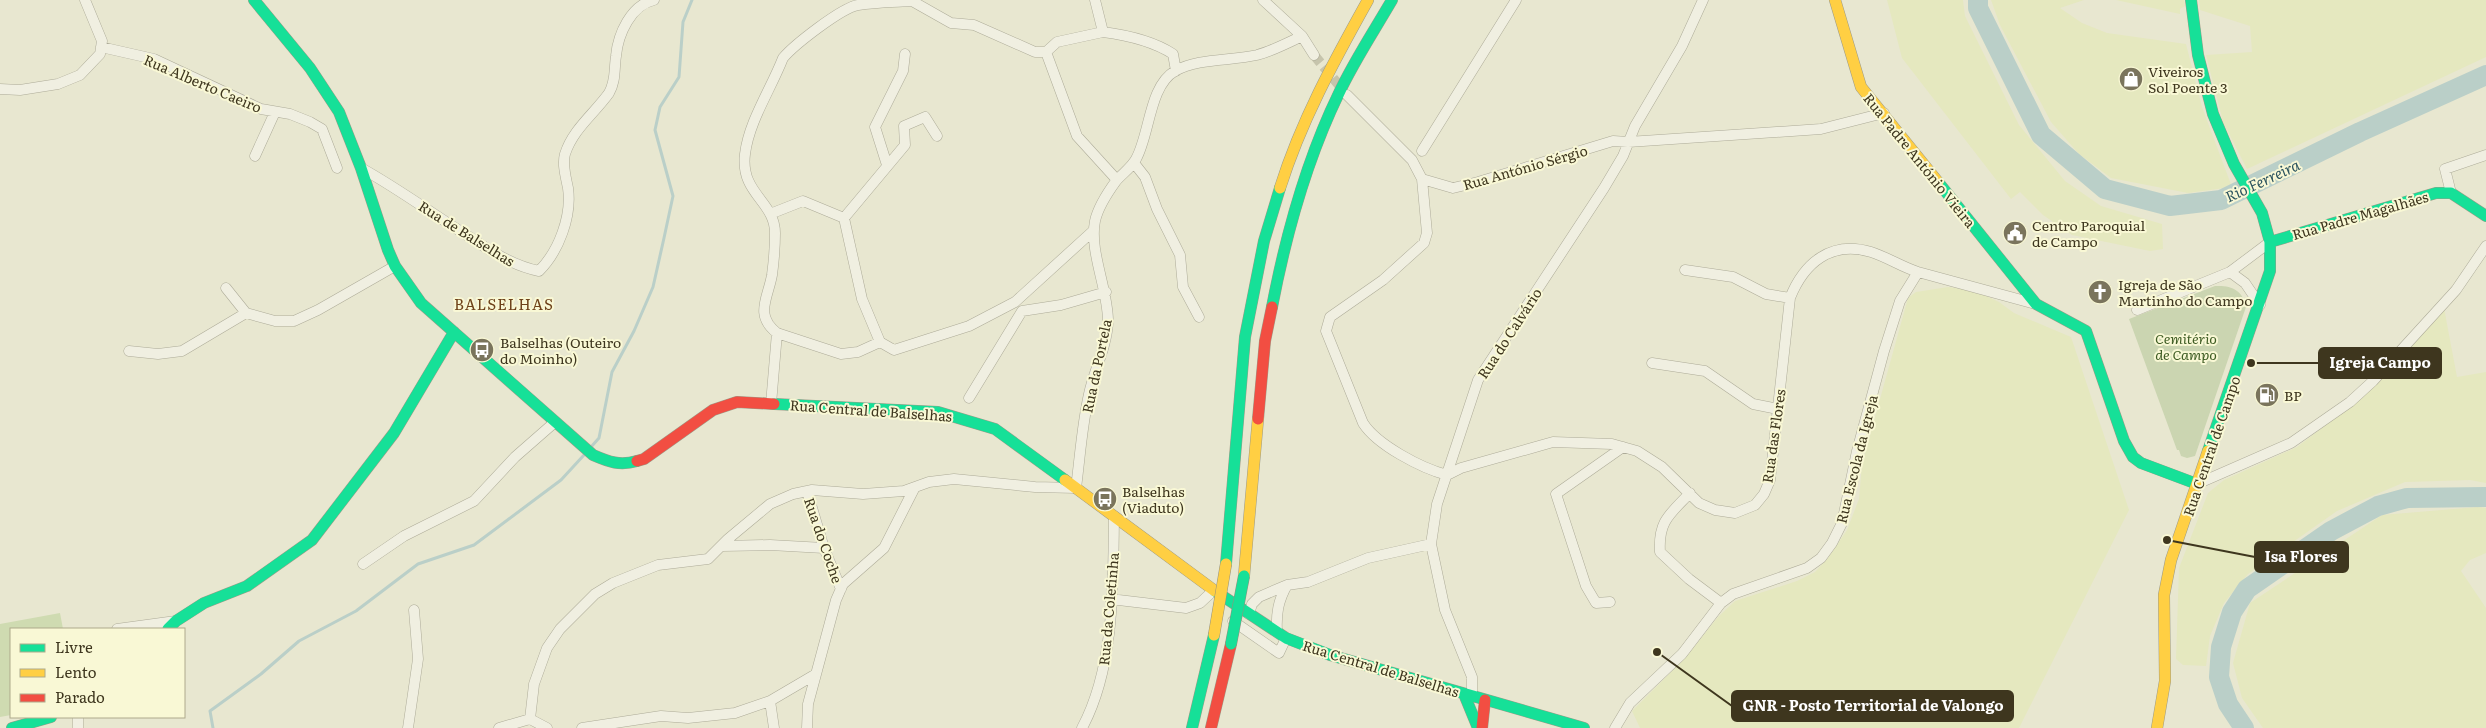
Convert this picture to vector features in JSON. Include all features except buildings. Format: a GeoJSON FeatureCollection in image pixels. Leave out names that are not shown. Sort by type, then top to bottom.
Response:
{"type":"FeatureCollection","features":[{"type":"Feature","properties":{"kind":"main road","name":"Rua Central de Balselhas"},"geometry":{"type":"LineString","coordinates":[[254,0],[310,68],[339,112],[396,266],[421,303],[593,455],[611,463],[626,464],[644,459],[713,410],[737,402],[938,412],[960,416],[995,429],[1214,590],[1282,635],[1330,655],[1584,728]]}},
{"type":"Feature","properties":{"kind":"main road"},"geometry":{"type":"LineString","coordinates":[[1192,728],[1214,635],[1226,564],[1245,337],[1264,242],[1296,141],[1324,78],[1368,0]]}},
{"type":"Feature","properties":{"kind":"main road"},"geometry":{"type":"LineString","coordinates":[[1211,728],[1231,644],[1244,576],[1265,341],[1284,245],[1311,157],[1339,92],[1392,0]]}},
{"type":"Feature","properties":{"kind":"main road","name":"Rua Padre António Vieira"},"geometry":{"type":"LineString","coordinates":[[1835,0],[1861,87],[1884,113],[2036,304]]}},
{"type":"Feature","properties":{"kind":"main road","name":"Rua Central de Campo"},"geometry":{"type":"LineString","coordinates":[[2157,728],[2165,681],[2164,596],[2172,560],[2270,271],[2270,242],[2262,213],[2234,164],[2213,114],[2198,54],[2192,0]]}},
{"type":"Feature","properties":{"kind":"main road","name":"Rua Padre Magalhães"},"geometry":{"type":"LineString","coordinates":[[2270,242],[2436,193],[2451,193]]}},
{"type":"Feature","properties":{"kind":"main road"},"geometry":{"type":"LineString","coordinates":[[2451,193],[2486,216]]}},
{"type":"Feature","properties":{"kind":"main road"},"geometry":{"type":"LineString","coordinates":[[2036,304],[2080,326],[2086,331],[2124,441],[2134,457],[2141,463],[2197,484]]}},
{"type":"Feature","properties":{"kind":"main road"},"geometry":{"type":"LineString","coordinates":[[169,628],[176,621],[204,603],[247,586],[312,540],[394,433],[454,332]]}},
{"type":"Feature","properties":{"kind":"main road"},"geometry":{"type":"LineString","coordinates":[[1468,695],[1481,726]]}},
{"type":"Feature","properties":{"kind":"main road"},"geometry":{"type":"LineString","coordinates":[[1481,726],[1485,700]]}},
{"type":"Feature","properties":{"kind":"main road"},"geometry":{"type":"LineString","coordinates":[[1481,726],[1489,713],[1500,704]]}},
{"type":"Feature","properties":{"kind":"main road"},"geometry":{"type":"LineString","coordinates":[[12,728],[47,718]]}},
{"type":"Feature","properties":{"kind":"street"},"geometry":{"type":"LineString","coordinates":[[0,89],[20,90],[58,84],[80,75],[100,54],[102,41],[85,0]]}},
{"type":"Feature","properties":{"kind":"street","name":"Rua de Balselhas"},"geometry":{"type":"LineString","coordinates":[[361,168],[388,182],[493,252],[523,268],[539,271],[551,260],[568,216],[568,190],[564,156],[569,143],[572,136],[610,91],[616,74],[616,56],[621,36],[632,13],[644,2],[654,0]]}},
{"type":"Feature","properties":{"kind":"street"},"geometry":{"type":"LineString","coordinates":[[880,342],[858,352],[841,354],[777,333],[767,325],[764,313],[766,294],[775,256],[775,219],[748,183],[744,171],[745,152],[752,128],[783,58],[791,48],[856,5],[912,0],[943,20],[974,25],[1035,52],[1046,52],[1057,42],[1103,32],[1121,34],[1162,47],[1173,54],[1176,70],[1192,65],[1258,55],[1302,36]]}},
{"type":"Feature","properties":{"kind":"street"},"geometry":{"type":"LineString","coordinates":[[1095,0],[1103,32]]}},
{"type":"Feature","properties":{"kind":"street"},"geometry":{"type":"LineString","coordinates":[[1262,0],[1302,36],[1314,55]]}},
{"type":"Feature","properties":{"kind":"street"},"geometry":{"type":"LineString","coordinates":[[1422,151],[1516,0]]}},
{"type":"Feature","properties":{"kind":"street","name":"Rua do Calvário"},"geometry":{"type":"LineString","coordinates":[[1468,695],[1472,677],[1445,610],[1431,544],[1437,504],[1478,380],[1604,188],[1682,46],[1703,0]]}},
{"type":"Feature","properties":{"kind":"street","name":"Rua Alberto Caeiro"},"geometry":{"type":"LineString","coordinates":[[101,47],[160,62],[261,108],[290,114],[322,129],[337,168]]}},
{"type":"Feature","properties":{"kind":"street"},"geometry":{"type":"LineString","coordinates":[[1046,52],[1077,136],[1117,180]]}},
{"type":"Feature","properties":{"kind":"street"},"geometry":{"type":"LineString","coordinates":[[888,165],[875,128],[903,71],[905,54]]}},
{"type":"Feature","properties":{"kind":"street","name":"Rua da Portela"},"geometry":{"type":"LineString","coordinates":[[1076,488],[1089,394],[1108,322],[1106,292],[1093,231],[1101,205],[1117,180],[1134,163],[1158,93],[1166,79],[1176,70]]}},
{"type":"Feature","properties":{"kind":"street"},"geometry":{"type":"LineString","coordinates":[[1347,95],[1412,160],[1422,179],[1427,233],[1424,243],[1384,280],[1330,317],[1326,331],[1363,423],[1371,435],[1430,470],[1447,475]]}},
{"type":"Feature","properties":{"kind":"street","name":"Rua Alberto Caeiro"},"geometry":{"type":"LineString","coordinates":[[255,156],[275,112]]}},
{"type":"Feature","properties":{"kind":"street","name":"Rua António Sérgio"},"geometry":{"type":"LineString","coordinates":[[1422,179],[1453,188],[1613,141],[1628,142],[1821,128],[1884,113]]}},
{"type":"Feature","properties":{"kind":"street"},"geometry":{"type":"LineString","coordinates":[[844,218],[905,145],[904,126],[925,117],[937,136]]}},
{"type":"Feature","properties":{"kind":"street"},"geometry":{"type":"LineString","coordinates":[[2451,193],[2445,169],[2486,155]]}},
{"type":"Feature","properties":{"kind":"street"},"geometry":{"type":"LineString","coordinates":[[1134,163],[1145,177],[1157,209],[1180,255],[1183,287],[1199,317]]}},
{"type":"Feature","properties":{"kind":"street"},"geometry":{"type":"LineString","coordinates":[[770,214],[803,201],[844,218]]}},
{"type":"Feature","properties":{"kind":"street"},"geometry":{"type":"LineString","coordinates":[[844,218],[862,300],[880,342],[894,350],[968,326],[1015,302],[1093,231]]}},
{"type":"Feature","properties":{"kind":"street"},"geometry":{"type":"LineString","coordinates":[[2137,310],[2230,272],[2270,242]]}},
{"type":"Feature","properties":{"kind":"street"},"geometry":{"type":"LineString","coordinates":[[2197,484],[2254,461],[2291,443],[2350,402],[2373,380],[2456,290],[2486,246]]}},
{"type":"Feature","properties":{"kind":"street","name":"Rua das Flores"},"geometry":{"type":"LineString","coordinates":[[1447,475],[1461,468],[1542,443],[1612,444],[1637,451],[1662,467],[1699,503],[1715,510],[1735,513],[1755,505],[1764,494],[1770,480],[1790,298],[1796,282],[1809,265],[1826,254],[1849,249],[1872,252],[1900,266],[1918,272]]}},
{"type":"Feature","properties":{"kind":"street"},"geometry":{"type":"LineString","coordinates":[[226,288],[246,313],[275,321],[294,321],[318,310],[396,266]]}},
{"type":"Feature","properties":{"kind":"street"},"geometry":{"type":"LineString","coordinates":[[1685,270],[1733,277],[1766,294],[1790,298]]}},
{"type":"Feature","properties":{"kind":"street"},"geometry":{"type":"LineString","coordinates":[[1918,272],[2036,304]]}},
{"type":"Feature","properties":{"kind":"street","name":"Rua Escola da Igreja"},"geometry":{"type":"LineString","coordinates":[[1615,728],[1630,703],[1682,654],[1721,603],[1733,594],[1807,568],[1821,558],[1832,542],[1842,523],[1857,451],[1884,351],[1900,301],[1918,272]]}},
{"type":"Feature","properties":{"kind":"street"},"geometry":{"type":"LineString","coordinates":[[2230,272],[2245,282],[2260,305]]}},
{"type":"Feature","properties":{"kind":"street"},"geometry":{"type":"LineString","coordinates":[[969,398],[1022,311],[1061,305],[1106,292]]}},
{"type":"Feature","properties":{"kind":"street"},"geometry":{"type":"LineString","coordinates":[[1015,302],[1022,311]]}},
{"type":"Feature","properties":{"kind":"street"},"geometry":{"type":"LineString","coordinates":[[129,350],[158,354],[182,351],[246,313]]}},
{"type":"Feature","properties":{"kind":"street"},"geometry":{"type":"LineString","coordinates":[[771,404],[777,333]]}},
{"type":"Feature","properties":{"kind":"street"},"geometry":{"type":"LineString","coordinates":[[1652,363],[1705,371],[1753,404],[1778,409]]}},
{"type":"Feature","properties":{"kind":"street"},"geometry":{"type":"LineString","coordinates":[[363,564],[404,536],[474,501],[515,457],[555,422]]}},
{"type":"Feature","properties":{"kind":"street"},"geometry":{"type":"LineString","coordinates":[[1610,602],[1596,604],[1586,586],[1556,494],[1624,447]]}},
{"type":"Feature","properties":{"kind":"street"},"geometry":{"type":"LineString","coordinates":[[530,719],[534,684],[547,648],[560,629],[595,594],[613,583],[658,565],[708,560],[770,504],[793,494],[807,491],[871,494],[904,491],[929,482],[954,478],[1035,487],[1076,488]]}},
{"type":"Feature","properties":{"kind":"street"},"geometry":{"type":"LineString","coordinates":[[808,728],[808,704],[841,589],[844,584],[884,548],[915,487]]}},
{"type":"Feature","properties":{"kind":"street","name":"Rua do Coche"},"geometry":{"type":"LineString","coordinates":[[807,491],[824,548],[841,589]]}},
{"type":"Feature","properties":{"kind":"street"},"geometry":{"type":"LineString","coordinates":[[1690,493],[1665,519],[1659,534],[1660,552],[1689,579],[1721,603]]}},
{"type":"Feature","properties":{"kind":"street","name":"Rua da Coletinha"},"geometry":{"type":"LineString","coordinates":[[1082,728],[1093,709],[1107,648],[1114,516]]}},
{"type":"Feature","properties":{"kind":"street"},"geometry":{"type":"LineString","coordinates":[[722,546],[770,544],[824,548]]}},
{"type":"Feature","properties":{"kind":"street"},"geometry":{"type":"LineString","coordinates":[[1249,614],[1252,604],[1259,597],[1287,585],[1321,577],[1368,558],[1431,544]]}},
{"type":"Feature","properties":{"kind":"street"},"geometry":{"type":"LineString","coordinates":[[1203,600],[1278,653],[1282,635],[1276,615],[1279,600],[1287,585]]}},
{"type":"Feature","properties":{"kind":"street"},"geometry":{"type":"LineString","coordinates":[[1110,599],[1186,608],[1203,600],[1214,590]]}},
{"type":"Feature","properties":{"kind":"street"},"geometry":{"type":"LineString","coordinates":[[408,728],[418,659],[414,610]]}},
{"type":"Feature","properties":{"kind":"street"},"geometry":{"type":"LineString","coordinates":[[124,628],[176,621]]}},
{"type":"Feature","properties":{"kind":"street"},"geometry":{"type":"LineString","coordinates":[[582,728],[661,716],[688,718],[735,713],[770,701],[816,674]]}},
{"type":"Feature","properties":{"kind":"street"},"geometry":{"type":"LineString","coordinates":[[770,701],[774,728]]}},
{"type":"Feature","properties":{"kind":"street"},"geometry":{"type":"LineString","coordinates":[[499,728],[530,719],[547,728]]}},
{"type":"Feature","properties":{"kind":"green space"},"geometry":{"type":"Polygon","coordinates":[[[1887,0],[1963,0],[1965,16],[2019,125],[2065,181],[2101,206],[2162,224],[2163,249],[2150,251],[2072,235],[2043,215],[2020,192],[2011,199],[1902,58],[1887,0]]]}},
{"type":"Feature","properties":{"kind":"green space"},"geometry":{"type":"Polygon","coordinates":[[[1991,0],[2084,0],[2060,8],[2082,23],[2107,33],[2186,44],[2202,107],[2232,187],[2188,193],[2111,178],[2079,154],[2051,122],[2000,25],[1991,0]]]}},
{"type":"Feature","properties":{"kind":"green space"},"geometry":{"type":"Polygon","coordinates":[[[2116,0],[2184,0],[2185,6],[2180,9],[2180,14],[2116,0]]]}},
{"type":"Feature","properties":{"kind":"green space"},"geometry":{"type":"Polygon","coordinates":[[[2199,0],[2486,0],[2486,57],[2247,169],[2223,122],[2206,55],[2252,52],[2250,26],[2200,10],[2199,0]]]}},
{"type":"Feature","properties":{"kind":"green space","name":"Cemitério de Campo"},"geometry":{"type":"Polygon","coordinates":[[[2215,286],[2226,286],[2235,290],[2242,296],[2246,307],[2195,456],[2187,458],[2181,456],[2179,450],[2177,450],[2129,319],[2215,286]]]}},
{"type":"Feature","properties":{"kind":"green space"},"geometry":{"type":"Polygon","coordinates":[[[1948,287],[1976,291],[1999,302],[2014,313],[2071,337],[2129,510],[2019,728],[1640,728],[1632,711],[1685,658],[1718,617],[1735,601],[1797,581],[1815,572],[1828,558],[1847,530],[1859,499],[1862,464],[1908,298],[1916,292],[1948,287]]]}},
{"type":"Feature","properties":{"kind":"green space"},"geometry":{"type":"Polygon","coordinates":[[[2444,308],[2457,377],[2486,372],[2486,483],[2470,480],[2405,482],[2337,511],[2248,574],[2224,603],[2210,636],[2206,666],[2183,665],[2176,659],[2179,568],[2208,493],[2224,480],[2297,447],[2352,405],[2444,308]]]}},
{"type":"Feature","properties":{"kind":"green space"},"geometry":{"type":"Polygon","coordinates":[[[2478,507],[2486,508],[2486,553],[2470,560],[2461,571],[2486,608],[2486,728],[2263,728],[2242,698],[2233,663],[2250,603],[2382,515],[2478,507]]]}},
{"type":"Feature","properties":{"kind":"green space"},"geometry":{"type":"Polygon","coordinates":[[[60,613],[63,628],[10,628],[10,715],[0,717],[0,624],[60,613]]]}},
{"type":"Feature","properties":{"kind":"waterway"},"geometry":{"type":"LineString","coordinates":[[591,447],[599,438],[612,372],[634,331],[653,287],[673,196],[655,130],[660,107],[679,77],[683,22],[692,0]]}},
{"type":"Feature","properties":{"kind":"waterway","name":"Rio Ferreira"},"geometry":{"type":"LineString","coordinates":[[1978,0],[1978,8],[2041,135],[2105,189],[2170,206],[2221,200],[2360,132],[2486,75]]}},
{"type":"Feature","properties":{"kind":"waterway"},"geometry":{"type":"LineString","coordinates":[[213,728],[210,711],[261,674],[299,641],[356,611],[418,564],[474,545],[561,480],[584,455]]}},
{"type":"Feature","properties":{"kind":"waterway","name":"Rio Ferreira"},"geometry":{"type":"LineString","coordinates":[[2244,728],[2228,704],[2219,677],[2221,647],[2232,612],[2247,589],[2331,531],[2378,506],[2407,498],[2486,497]]}},
{"type":"Feature","properties":{"kind":"tunnel"},"geometry":{"type":"LineString","coordinates":[[1314,55],[1343,90]]}},
{"type":"Feature","properties":{"kind":"traffic: fast"},"geometry":{"type":"LineString","coordinates":[[254,0],[310,68],[339,112],[361,168],[388,250],[395,266],[421,303],[593,455],[615,463],[637,461]]}},
{"type":"Feature","properties":{"kind":"traffic: fast"},"geometry":{"type":"LineString","coordinates":[[1272,307],[1298,198],[1327,119],[1345,81],[1392,0]]}},
{"type":"Feature","properties":{"kind":"traffic: fast"},"geometry":{"type":"LineString","coordinates":[[2191,0],[2198,55],[2213,114],[2234,164],[2262,213],[2270,242],[2270,271],[2208,451]]}},
{"type":"Feature","properties":{"kind":"traffic: fast"},"geometry":{"type":"LineString","coordinates":[[1938,182],[2036,304],[2086,331],[2124,441],[2133,457],[2141,463],[2197,484]]}},
{"type":"Feature","properties":{"kind":"traffic: fast"},"geometry":{"type":"LineString","coordinates":[[1226,564],[1245,337],[1264,241],[1280,188]]}},
{"type":"Feature","properties":{"kind":"traffic: fast"},"geometry":{"type":"LineString","coordinates":[[2270,242],[2436,193],[2451,193],[2486,216]]}},
{"type":"Feature","properties":{"kind":"traffic: fast"},"geometry":{"type":"LineString","coordinates":[[169,628],[176,621],[204,603],[247,586],[312,540],[394,433],[454,332]]}},
{"type":"Feature","properties":{"kind":"traffic: fast"},"geometry":{"type":"LineString","coordinates":[[774,404],[938,412],[995,429],[1065,480]]}},
{"type":"Feature","properties":{"kind":"traffic: fast"},"geometry":{"type":"LineString","coordinates":[[1231,644],[1244,576]]}},
{"type":"Feature","properties":{"kind":"traffic: fast"},"geometry":{"type":"LineString","coordinates":[[1215,591],[1286,638],[1330,655],[1584,728]]}},
{"type":"Feature","properties":{"kind":"traffic: fast"},"geometry":{"type":"LineString","coordinates":[[1192,728],[1214,635]]}},
{"type":"Feature","properties":{"kind":"traffic: fast"},"geometry":{"type":"LineString","coordinates":[[1464,694],[1478,728]]}},
{"type":"Feature","properties":{"kind":"traffic: fast"},"geometry":{"type":"LineString","coordinates":[[12,728],[47,718]]}},
{"type":"Feature","properties":{"kind":"traffic: slow"},"geometry":{"type":"LineString","coordinates":[[1280,188],[1308,115],[1368,0]]}},
{"type":"Feature","properties":{"kind":"traffic: slow"},"geometry":{"type":"LineString","coordinates":[[1835,0],[1861,87],[1938,182]]}},
{"type":"Feature","properties":{"kind":"traffic: slow"},"geometry":{"type":"LineString","coordinates":[[1244,576],[1258,419]]}},
{"type":"Feature","properties":{"kind":"traffic: slow"},"geometry":{"type":"LineString","coordinates":[[2157,728],[2165,681],[2164,595],[2171,560],[2208,451]]}},
{"type":"Feature","properties":{"kind":"traffic: slow"},"geometry":{"type":"LineString","coordinates":[[1065,480],[1215,591]]}},
{"type":"Feature","properties":{"kind":"traffic: slow"},"geometry":{"type":"LineString","coordinates":[[1214,635],[1226,564]]}},
{"type":"Feature","properties":{"kind":"traffic: jam"},"geometry":{"type":"LineString","coordinates":[[1258,419],[1265,341],[1272,307]]}},
{"type":"Feature","properties":{"kind":"traffic: jam"},"geometry":{"type":"LineString","coordinates":[[637,461],[644,459],[713,410],[737,402],[774,404]]}},
{"type":"Feature","properties":{"kind":"traffic: jam"},"geometry":{"type":"LineString","coordinates":[[1211,728],[1231,644]]}},
{"type":"Feature","properties":{"kind":"traffic: jam"},"geometry":{"type":"LineString","coordinates":[[1482,728],[1485,700]]}},
{"type":"Feature","properties":{"kind":"place","name":"Viveiros Sol Poente 3"},"geometry":{"type":"Point","coordinates":[2131,79]}},
{"type":"Feature","properties":{"kind":"place","name":"Centro Paroquial de Campo"},"geometry":{"type":"Point","coordinates":[2015,233]}},
{"type":"Feature","properties":{"kind":"place","name":"Igreja de São Martinho do Campo"},"geometry":{"type":"Point","coordinates":[2100,292]}},
{"type":"Feature","properties":{"kind":"place","name":"Balselhas (Outeiro do Moinho)"},"geometry":{"type":"Point","coordinates":[482,350]}},
{"type":"Feature","properties":{"kind":"place","name":"Igreja Campo"},"geometry":{"type":"Point","coordinates":[2251,363]}},
{"type":"Feature","properties":{"kind":"place","name":"BP"},"geometry":{"type":"Point","coordinates":[2267,395]}},
{"type":"Feature","properties":{"kind":"place","name":"Balselhas (Viaduto)"},"geometry":{"type":"Point","coordinates":[1105,499]}},
{"type":"Feature","properties":{"kind":"place","name":"Isa Flores"},"geometry":{"type":"Point","coordinates":[2167,540]}},
{"type":"Feature","properties":{"kind":"place","name":"GNR - Posto Territorial de Valongo"},"geometry":{"type":"Point","coordinates":[1657,652]}},
{"type":"Feature","properties":{"kind":"district","name":"BALSELHAS"},"geometry":{"type":"Point","coordinates":[504,303]}}]}
